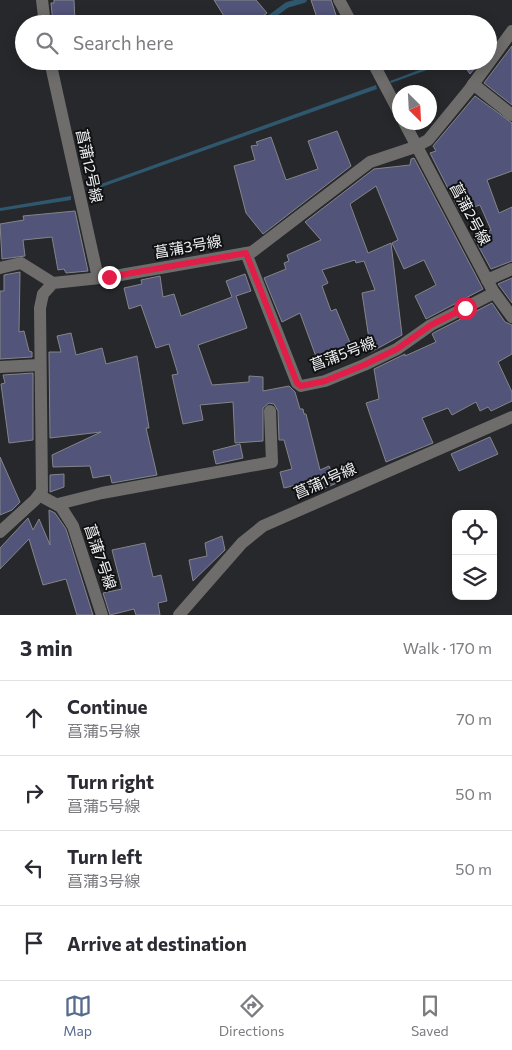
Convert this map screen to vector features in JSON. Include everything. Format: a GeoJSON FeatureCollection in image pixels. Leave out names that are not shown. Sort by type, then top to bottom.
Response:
{"type":"FeatureCollection","features":[{"type":"Feature","properties":{"kind":"street"},"geometry":{"type":"LineString","coordinates":[[42,0],[44,15]]}},
{"type":"Feature","properties":{"kind":"street"},"geometry":{"type":"LineString","coordinates":[[338,0],[346,15]]}},
{"type":"Feature","properties":{"kind":"street","name":"菖蒲3号線"},"geometry":{"type":"LineString","coordinates":[[497,53],[512,32]]}},
{"type":"Feature","properties":{"kind":"street","name":"菖蒲12号線"},"geometry":{"type":"LineString","coordinates":[[52,70],[98,278]]}},
{"type":"Feature","properties":{"kind":"street"},"geometry":{"type":"LineString","coordinates":[[377,70],[392,99]]}},
{"type":"Feature","properties":{"kind":"street","name":"菖蒲3号線"},"geometry":{"type":"LineString","coordinates":[[53,283],[98,278],[252,252],[370,162],[415,147],[428,140],[484,70]]}},
{"type":"Feature","properties":{"kind":"street"},"geometry":{"type":"LineString","coordinates":[[474,84],[512,115]]}},
{"type":"Feature","properties":{"kind":"street","name":"菖蒲2号線"},"geometry":{"type":"LineString","coordinates":[[408,130],[494,293],[512,317]]}},
{"type":"Feature","properties":{"kind":"street","name":"菖蒲5号線"},"geometry":{"type":"LineString","coordinates":[[246,253],[297,383],[301,386],[325,381],[364,365],[397,349],[431,325],[494,293]]}},
{"type":"Feature","properties":{"kind":"street"},"geometry":{"type":"LineString","coordinates":[[0,268],[21,263],[53,283],[43,294],[40,308],[39,365],[42,491],[0,532]]}},
{"type":"Feature","properties":{"kind":"street"},"geometry":{"type":"LineString","coordinates":[[487,280],[512,269]]}},
{"type":"Feature","properties":{"kind":"street"},"geometry":{"type":"LineString","coordinates":[[0,367],[39,365]]}},
{"type":"Feature","properties":{"kind":"street"},"geometry":{"type":"LineString","coordinates":[[39,495],[58,504],[102,493],[272,462],[270,411]]}},
{"type":"Feature","properties":{"kind":"street","name":"菖蒲1号線"},"geometry":{"type":"LineString","coordinates":[[179,615],[242,543],[263,526],[512,417]]}},
{"type":"Feature","properties":{"kind":"street","name":"菖蒲7号線"},"geometry":{"type":"LineString","coordinates":[[58,504],[73,526],[102,615]]}},
{"type":"Feature","properties":{"kind":"water"},"geometry":{"type":"Polygon","coordinates":[[[419,70],[427,70],[391,83],[390,81],[419,70]]]}},
{"type":"Feature","properties":{"kind":"water"},"geometry":{"type":"Polygon","coordinates":[[[376,85],[377,89],[88,192],[87,189],[376,85]]]}},
{"type":"Feature","properties":{"kind":"water"},"geometry":{"type":"Polygon","coordinates":[[[71,196],[71,200],[0,211],[0,208],[71,196]]]}},
{"type":"Feature","properties":{"kind":"building"},"geometry":{"type":"Polygon","coordinates":[[[54,0],[74,0],[75,15],[52,15],[51,3],[54,3],[54,0]]]}},
{"type":"Feature","properties":{"kind":"building"},"geometry":{"type":"Polygon","coordinates":[[[214,0],[256,0],[267,13],[264,15],[223,15],[214,0]]]}},
{"type":"Feature","properties":{"kind":"building"},"geometry":{"type":"Polygon","coordinates":[[[311,0],[331,0],[336,15],[316,15],[311,0]]]}},
{"type":"Feature","properties":{"kind":"building"},"geometry":{"type":"Polygon","coordinates":[[[512,46],[512,105],[484,83],[494,70],[497,70],[497,66],[512,46]]]}},
{"type":"Feature","properties":{"kind":"building"},"geometry":{"type":"Polygon","coordinates":[[[475,96],[512,123],[512,171],[487,180],[499,213],[512,207],[512,261],[491,269],[474,238],[491,230],[480,205],[460,212],[430,153],[436,151],[433,146],[475,96]]]}},
{"type":"Feature","properties":{"kind":"building"},"geometry":{"type":"Polygon","coordinates":[[[337,131],[351,166],[263,234],[246,213],[234,166],[255,160],[251,146],[258,145],[256,142],[271,137],[286,180],[318,169],[308,141],[337,131]]]}},
{"type":"Feature","properties":{"kind":"building"},"geometry":{"type":"Polygon","coordinates":[[[414,158],[483,289],[426,319],[415,296],[436,285],[424,260],[404,269],[392,243],[398,240],[376,186],[350,204],[368,253],[391,243],[402,335],[371,352],[362,293],[375,290],[364,261],[356,263],[355,260],[322,270],[328,283],[322,286],[331,311],[336,309],[353,350],[318,362],[300,313],[282,322],[264,278],[286,269],[284,263],[289,261],[287,255],[321,240],[305,222],[374,169],[410,165],[411,159],[414,158]]]}},
{"type":"Feature","properties":{"kind":"building"},"geometry":{"type":"Polygon","coordinates":[[[75,211],[88,271],[66,273],[64,269],[58,270],[52,237],[23,240],[25,256],[2,259],[0,224],[24,220],[23,216],[75,211]]]}},
{"type":"Feature","properties":{"kind":"building"},"geometry":{"type":"Polygon","coordinates":[[[20,272],[19,332],[24,331],[32,357],[0,359],[0,291],[4,291],[4,275],[20,272]]]}},
{"type":"Feature","properties":{"kind":"building"},"geometry":{"type":"Polygon","coordinates":[[[245,274],[251,291],[236,296],[247,328],[198,345],[212,385],[249,382],[249,376],[263,377],[263,391],[289,386],[295,392],[300,409],[303,409],[304,414],[306,414],[320,470],[329,466],[337,483],[302,497],[297,485],[284,488],[280,472],[292,469],[284,440],[279,440],[278,411],[274,404],[269,403],[263,408],[263,441],[235,443],[233,402],[200,405],[203,420],[183,424],[172,375],[178,374],[169,344],[156,348],[141,305],[129,309],[124,288],[142,284],[141,280],[160,276],[163,297],[174,294],[181,316],[232,297],[226,281],[245,274]]]}},
{"type":"Feature","properties":{"kind":"building"},"geometry":{"type":"Polygon","coordinates":[[[512,278],[512,303],[498,284],[512,278]]]}},
{"type":"Feature","properties":{"kind":"building"},"geometry":{"type":"Polygon","coordinates":[[[492,303],[505,322],[512,325],[512,354],[498,362],[512,392],[512,401],[491,411],[488,407],[480,411],[476,402],[452,415],[448,408],[422,418],[433,443],[386,462],[366,403],[379,399],[374,369],[436,342],[432,334],[492,303]]]}},
{"type":"Feature","properties":{"kind":"building"},"geometry":{"type":"Polygon","coordinates":[[[71,333],[76,355],[102,348],[106,364],[137,356],[149,428],[146,428],[157,475],[112,483],[110,475],[93,478],[90,466],[53,467],[52,455],[101,432],[50,438],[49,352],[61,352],[57,336],[71,333]]]}},
{"type":"Feature","properties":{"kind":"building"},"geometry":{"type":"Polygon","coordinates":[[[33,373],[33,440],[9,443],[1,384],[5,383],[3,375],[33,373]]]}},
{"type":"Feature","properties":{"kind":"building"},"geometry":{"type":"Polygon","coordinates":[[[490,437],[498,454],[459,471],[451,454],[490,437]]]}},
{"type":"Feature","properties":{"kind":"building"},"geometry":{"type":"Polygon","coordinates":[[[240,444],[243,458],[216,464],[213,451],[240,444]]]}},
{"type":"Feature","properties":{"kind":"building"},"geometry":{"type":"Polygon","coordinates":[[[0,457],[20,502],[12,510],[0,515],[0,457]]]}},
{"type":"Feature","properties":{"kind":"building"},"geometry":{"type":"Polygon","coordinates":[[[64,474],[64,487],[50,492],[50,475],[64,474]]]}},
{"type":"Feature","properties":{"kind":"building"},"geometry":{"type":"Polygon","coordinates":[[[49,510],[55,513],[66,529],[93,615],[77,615],[66,579],[43,585],[29,539],[0,569],[0,548],[28,518],[33,530],[39,519],[50,545],[49,510]]]}},
{"type":"Feature","properties":{"kind":"building"},"geometry":{"type":"Polygon","coordinates":[[[222,536],[225,550],[193,581],[189,560],[207,556],[205,543],[222,536]]]}},
{"type":"Feature","properties":{"kind":"building"},"geometry":{"type":"Polygon","coordinates":[[[145,543],[153,577],[161,575],[167,601],[158,603],[160,615],[136,615],[134,609],[110,615],[103,593],[122,589],[112,550],[145,543]]]}},
{"type":"Feature","properties":{"kind":"waterway"},"geometry":{"type":"LineString","coordinates":[[273,15],[287,5],[304,0]]}},
{"type":"Feature","properties":{"kind":"route"},"geometry":{"type":"LineString","coordinates":[[109,277],[246,253],[297,383],[301,386],[325,381],[364,365],[397,349],[420,331],[465,308]]}}]}
